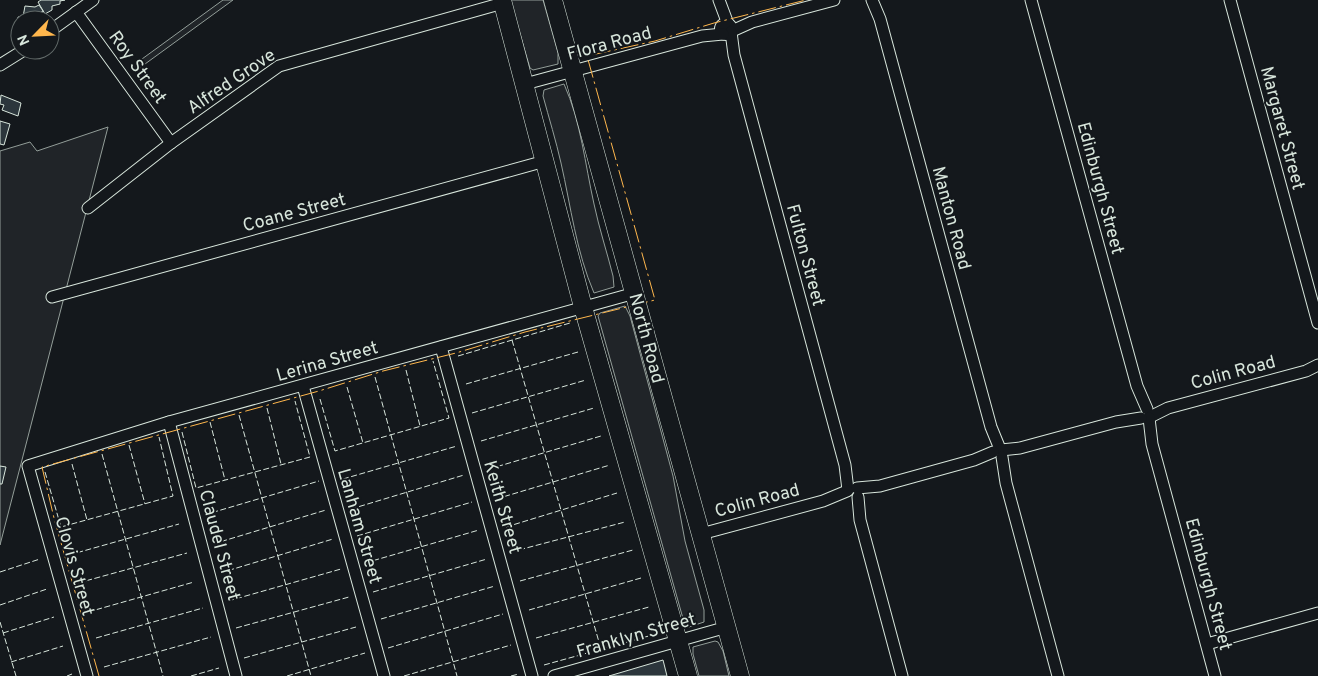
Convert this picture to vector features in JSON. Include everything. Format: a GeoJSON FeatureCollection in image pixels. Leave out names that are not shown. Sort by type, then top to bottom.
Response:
{"type":"FeatureCollection","features":[{"type":"Feature","properties":{"kind":"highway","name":"North Road"},"geometry":{"type":"LineString","coordinates":[[553,0],[740,676]]}},
{"type":"Feature","properties":{"kind":"highway"},"geometry":{"type":"LineString","coordinates":[[502,1],[583,307],[688,676]]}},
{"type":"Feature","properties":{"kind":"street"},"geometry":{"type":"LineString","coordinates":[[60,24],[93,0]]}},
{"type":"Feature","properties":{"kind":"street","name":"Fulton Street"},"geometry":{"type":"LineString","coordinates":[[718,0],[902,676]]}},
{"type":"Feature","properties":{"kind":"street","name":"Flora Road"},"geometry":{"type":"LineString","coordinates":[[525,84],[834,0]]}},
{"type":"Feature","properties":{"kind":"street","name":"Manton Road"},"geometry":{"type":"LineString","coordinates":[[872,0],[880,19],[1058,676]]}},
{"type":"Feature","properties":{"kind":"street","name":"Manton Road"},"geometry":{"type":"LineString","coordinates":[[878,0],[880,19]]}},
{"type":"Feature","properties":{"kind":"street","name":"Edinburgh Street"},"geometry":{"type":"LineString","coordinates":[[1031,0],[1215,676]]}},
{"type":"Feature","properties":{"kind":"street","name":"Margaret Street"},"geometry":{"type":"LineString","coordinates":[[1230,0],[1318,323]]}},
{"type":"Feature","properties":{"kind":"street","name":"Alfred Grove"},"geometry":{"type":"LineString","coordinates":[[88,208],[171,143],[279,66],[502,1]]}},
{"type":"Feature","properties":{"kind":"street","name":"Roy Street"},"geometry":{"type":"LineString","coordinates":[[76,12],[171,143]]}},
{"type":"Feature","properties":{"kind":"street","name":"Coane Street"},"geometry":{"type":"LineString","coordinates":[[52,297],[545,161]]}},
{"type":"Feature","properties":{"kind":"street","name":"Lerina Street"},"geometry":{"type":"LineString","coordinates":[[28,466],[169,422],[635,293]]}},
{"type":"Feature","properties":{"kind":"street","name":"Keith Street"},"geometry":{"type":"LineString","coordinates":[[441,347],[532,676]]}},
{"type":"Feature","properties":{"kind":"street","name":"Colin Road"},"geometry":{"type":"LineString","coordinates":[[700,534],[1312,370],[1318,365]]}},
{"type":"Feature","properties":{"kind":"street","name":"Lanham Street"},"geometry":{"type":"LineString","coordinates":[[303,386],[384,676]]}},
{"type":"Feature","properties":{"kind":"street","name":"Claudel Street"},"geometry":{"type":"LineString","coordinates":[[169,422],[236,676]]}},
{"type":"Feature","properties":{"kind":"street","name":"Clovis Street"},"geometry":{"type":"LineString","coordinates":[[28,466],[87,676]]}},
{"type":"Feature","properties":{"kind":"street"},"geometry":{"type":"LineString","coordinates":[[1207,644],[1318,613]]}},
{"type":"Feature","properties":{"kind":"street","name":"Franklyn Street"},"geometry":{"type":"LineString","coordinates":[[554,676],[727,627]]}},
{"type":"Feature","properties":{"kind":"shaded area"},"geometry":{"type":"Polygon","coordinates":[[[223,0],[233,0],[134,72],[131,67],[223,0]]]}},
{"type":"Feature","properties":{"kind":"shaded area"},"geometry":{"type":"Polygon","coordinates":[[[510,0],[543,0],[558,53],[558,64],[533,70],[530,68],[510,0]]]}},
{"type":"Feature","properties":{"kind":"shaded area"},"geometry":{"type":"Polygon","coordinates":[[[564,84],[579,128],[596,213],[613,276],[614,287],[594,293],[578,245],[559,155],[543,96],[544,90],[564,84]]]}},
{"type":"Feature","properties":{"kind":"shaded area"},"geometry":{"type":"Polygon","coordinates":[[[108,127],[0,545],[0,151],[30,142],[37,151],[108,127]]]}},
{"type":"Feature","properties":{"kind":"shaded area"},"geometry":{"type":"Polygon","coordinates":[[[625,306],[630,316],[673,476],[685,541],[704,610],[704,622],[689,627],[686,626],[682,615],[598,316],[600,313],[625,306]]]}},
{"type":"Feature","properties":{"kind":"shaded area"},"geometry":{"type":"Polygon","coordinates":[[[715,641],[718,642],[723,651],[729,676],[699,676],[693,647],[715,641]]]}},
{"type":"Feature","properties":{"kind":"building"},"geometry":{"type":"Polygon","coordinates":[[[41,0],[65,0],[60,1],[60,4],[52,6],[52,10],[43,10],[38,2],[41,0]]]}},
{"type":"Feature","properties":{"kind":"building"},"geometry":{"type":"Polygon","coordinates":[[[39,5],[42,10],[24,10],[25,6],[35,7],[39,5]]]}},
{"type":"Feature","properties":{"kind":"building"},"geometry":{"type":"Polygon","coordinates":[[[1,95],[21,103],[18,116],[2,110],[4,105],[0,104],[1,95]]]}},
{"type":"Feature","properties":{"kind":"building"},"geometry":{"type":"Polygon","coordinates":[[[0,121],[10,124],[4,145],[0,144],[0,121]]]}},
{"type":"Feature","properties":{"kind":"building"},"geometry":{"type":"Polygon","coordinates":[[[0,466],[6,467],[2,484],[0,484],[0,466]]]}},
{"type":"Feature","properties":{"kind":"building"},"geometry":{"type":"Polygon","coordinates":[[[663,660],[667,676],[609,676],[663,660]]]}},
{"type":"Feature","properties":{"kind":"fence"},"geometry":{"type":"LineString","coordinates":[[458,356],[570,323]]}},
{"type":"Feature","properties":{"kind":"fence"},"geometry":{"type":"LineString","coordinates":[[512,340],[601,649]]}},
{"type":"Feature","properties":{"kind":"fence"},"geometry":{"type":"LineString","coordinates":[[466,384],[578,352]]}},
{"type":"Feature","properties":{"kind":"fence"},"geometry":{"type":"LineString","coordinates":[[320,399],[335,451],[449,418],[433,361]]}},
{"type":"Feature","properties":{"kind":"fence"},"geometry":{"type":"LineString","coordinates":[[406,370],[420,426]]}},
{"type":"Feature","properties":{"kind":"fence"},"geometry":{"type":"LineString","coordinates":[[375,377],[457,676]]}},
{"type":"Feature","properties":{"kind":"fence"},"geometry":{"type":"LineString","coordinates":[[472,413],[586,380]]}},
{"type":"Feature","properties":{"kind":"fence"},"geometry":{"type":"LineString","coordinates":[[347,387],[363,443]]}},
{"type":"Feature","properties":{"kind":"fence"},"geometry":{"type":"LineString","coordinates":[[182,432],[196,488],[310,457],[295,401]]}},
{"type":"Feature","properties":{"kind":"fence"},"geometry":{"type":"LineString","coordinates":[[267,408],[281,464]]}},
{"type":"Feature","properties":{"kind":"fence"},"geometry":{"type":"LineString","coordinates":[[481,441],[594,408]]}},
{"type":"Feature","properties":{"kind":"fence"},"geometry":{"type":"LineString","coordinates":[[239,415],[311,676]]}},
{"type":"Feature","properties":{"kind":"fence"},"geometry":{"type":"LineString","coordinates":[[210,422],[225,480]]}},
{"type":"Feature","properties":{"kind":"fence"},"geometry":{"type":"LineString","coordinates":[[489,469],[601,436]]}},
{"type":"Feature","properties":{"kind":"fence"},"geometry":{"type":"LineString","coordinates":[[45,472],[61,527],[173,496],[159,437]]}},
{"type":"Feature","properties":{"kind":"fence"},"geometry":{"type":"LineString","coordinates":[[129,445],[145,504]]}},
{"type":"Feature","properties":{"kind":"fence"},"geometry":{"type":"LineString","coordinates":[[343,479],[457,446]]}},
{"type":"Feature","properties":{"kind":"fence"},"geometry":{"type":"LineString","coordinates":[[102,454],[163,676]]}},
{"type":"Feature","properties":{"kind":"fence"},"geometry":{"type":"LineString","coordinates":[[72,464],[87,520]]}},
{"type":"Feature","properties":{"kind":"fence"},"geometry":{"type":"LineString","coordinates":[[496,499],[610,465]]}},
{"type":"Feature","properties":{"kind":"fence"},"geometry":{"type":"LineString","coordinates":[[351,509],[464,475]]}},
{"type":"Feature","properties":{"kind":"fence"},"geometry":{"type":"LineString","coordinates":[[204,515],[319,481]]}},
{"type":"Feature","properties":{"kind":"fence"},"geometry":{"type":"LineString","coordinates":[[506,527],[617,493]]}},
{"type":"Feature","properties":{"kind":"fence"},"geometry":{"type":"LineString","coordinates":[[357,536],[472,502]]}},
{"type":"Feature","properties":{"kind":"fence"},"geometry":{"type":"LineString","coordinates":[[213,544],[326,510]]}},
{"type":"Feature","properties":{"kind":"fence"},"geometry":{"type":"LineString","coordinates":[[511,552],[625,522]]}},
{"type":"Feature","properties":{"kind":"fence"},"geometry":{"type":"LineString","coordinates":[[69,555],[179,524]]}},
{"type":"Feature","properties":{"kind":"fence"},"geometry":{"type":"LineString","coordinates":[[365,563],[479,530]]}},
{"type":"Feature","properties":{"kind":"fence"},"geometry":{"type":"LineString","coordinates":[[220,573],[333,539]]}},
{"type":"Feature","properties":{"kind":"fence"},"geometry":{"type":"LineString","coordinates":[[520,581],[633,550]]}},
{"type":"Feature","properties":{"kind":"fence"},"geometry":{"type":"LineString","coordinates":[[78,583],[187,553]]}},
{"type":"Feature","properties":{"kind":"fence"},"geometry":{"type":"LineString","coordinates":[[0,572],[40,559]]}},
{"type":"Feature","properties":{"kind":"fence"},"geometry":{"type":"LineString","coordinates":[[373,592],[487,559]]}},
{"type":"Feature","properties":{"kind":"fence"},"geometry":{"type":"LineString","coordinates":[[228,601],[341,569]]}},
{"type":"Feature","properties":{"kind":"fence"},"geometry":{"type":"LineString","coordinates":[[529,610],[641,578]]}},
{"type":"Feature","properties":{"kind":"fence"},"geometry":{"type":"LineString","coordinates":[[88,612],[194,582]]}},
{"type":"Feature","properties":{"kind":"fence"},"geometry":{"type":"LineString","coordinates":[[381,619],[495,586]]}},
{"type":"Feature","properties":{"kind":"fence"},"geometry":{"type":"LineString","coordinates":[[0,605],[47,589]]}},
{"type":"Feature","properties":{"kind":"fence"},"geometry":{"type":"LineString","coordinates":[[236,628],[349,597]]}},
{"type":"Feature","properties":{"kind":"fence"},"geometry":{"type":"LineString","coordinates":[[536,638],[649,607]]}},
{"type":"Feature","properties":{"kind":"fence"},"geometry":{"type":"LineString","coordinates":[[96,638],[203,608]]}},
{"type":"Feature","properties":{"kind":"fence"},"geometry":{"type":"LineString","coordinates":[[388,648],[503,614]]}},
{"type":"Feature","properties":{"kind":"fence"},"geometry":{"type":"LineString","coordinates":[[3,633],[54,617]]}},
{"type":"Feature","properties":{"kind":"fence"},"geometry":{"type":"LineString","coordinates":[[0,622],[16,676]]}},
{"type":"Feature","properties":{"kind":"fence"},"geometry":{"type":"LineString","coordinates":[[244,658],[356,627]]}},
{"type":"Feature","properties":{"kind":"fence"},"geometry":{"type":"LineString","coordinates":[[544,665],[656,634]]}},
{"type":"Feature","properties":{"kind":"fence"},"geometry":{"type":"LineString","coordinates":[[104,667],[211,637]]}},
{"type":"Feature","properties":{"kind":"fence"},"geometry":{"type":"LineString","coordinates":[[404,676],[511,645]]}},
{"type":"Feature","properties":{"kind":"fence"},"geometry":{"type":"LineString","coordinates":[[11,662],[63,646]]}},
{"type":"Feature","properties":{"kind":"fence"},"geometry":{"type":"LineString","coordinates":[[287,676],[365,653]]}},
{"type":"Feature","properties":{"kind":"fence"},"geometry":{"type":"LineString","coordinates":[[191,676],[219,668]]}},
{"type":"Feature","properties":{"kind":"fence"},"geometry":{"type":"LineString","coordinates":[[67,676],[72,674]]}},
{"type":"Feature","properties":{"kind":"fence"},"geometry":{"type":"LineString","coordinates":[[511,676],[519,674]]}},
{"type":"Feature","properties":{"kind":"power"},"geometry":{"type":"LineString","coordinates":[[99,676],[54,518],[42,467],[319,391],[383,371],[456,353],[525,332],[655,300],[587,56],[655,41],[714,23],[806,0]]}}]}
